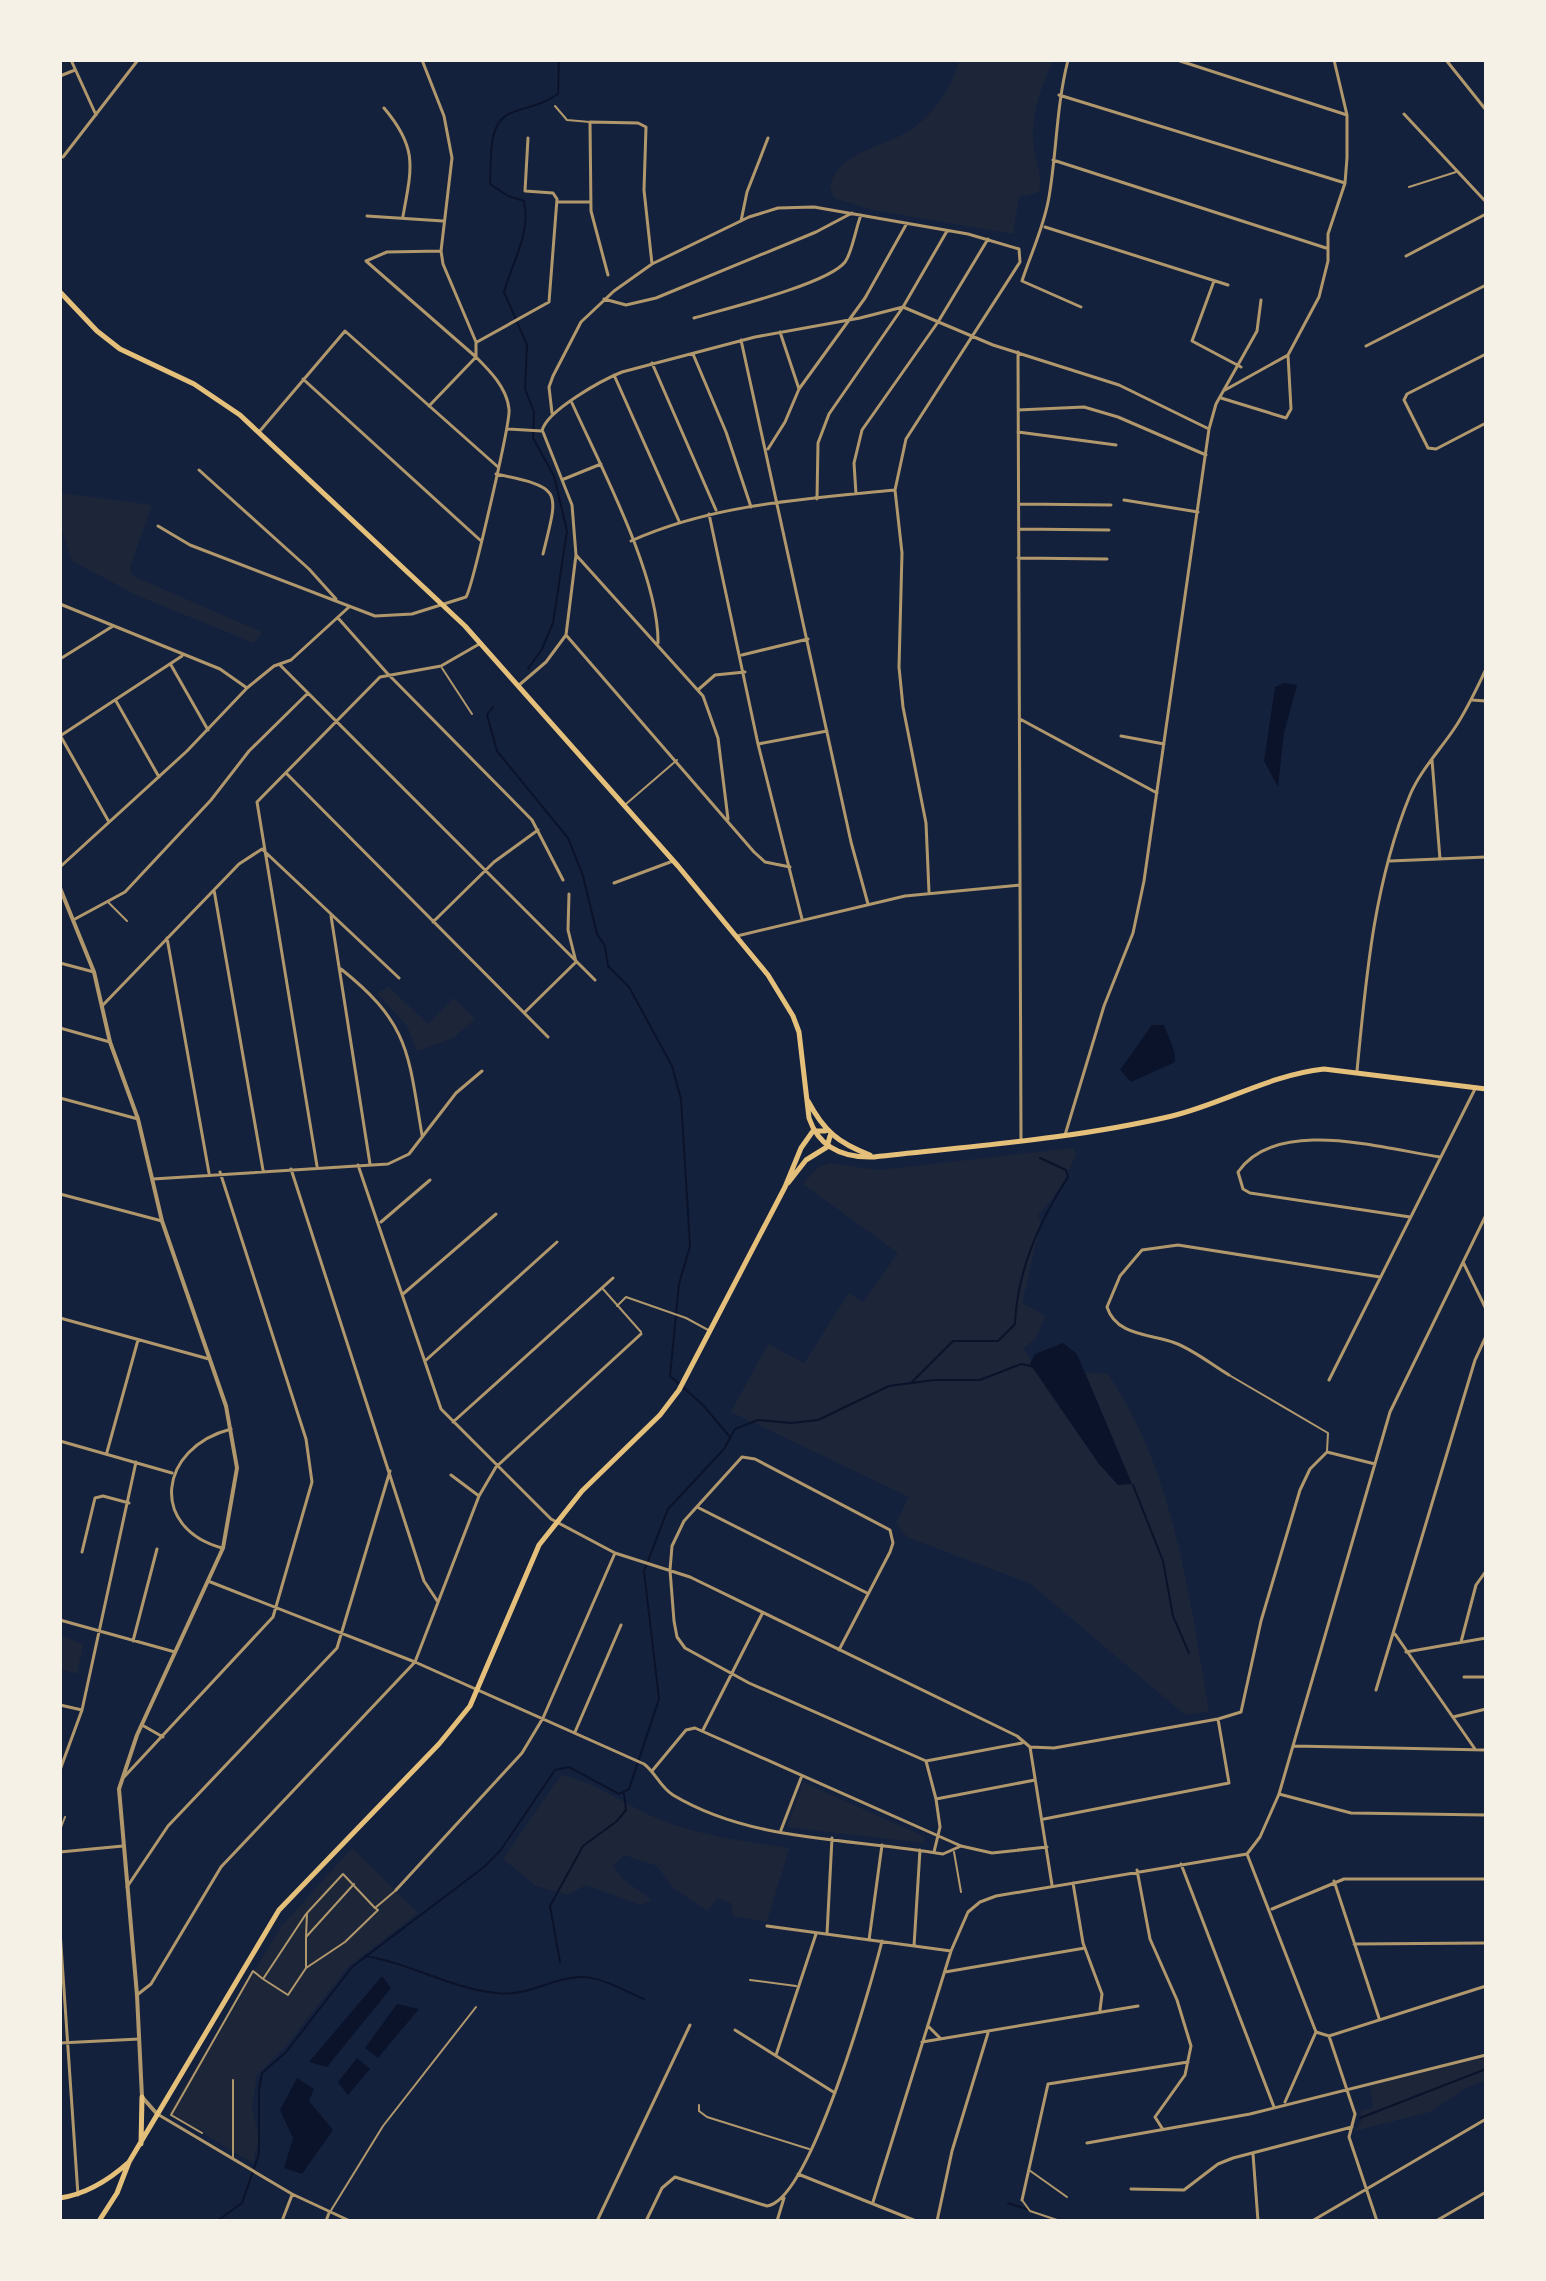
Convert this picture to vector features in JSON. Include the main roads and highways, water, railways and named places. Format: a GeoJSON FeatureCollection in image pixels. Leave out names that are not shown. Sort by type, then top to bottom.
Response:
{"type":"FeatureCollection","features":[{"type":"Feature","properties":{"kind":"main road"},"geometry":{"type":"LineString","coordinates":[[60,292],[97,331],[120,349],[194,384],[259,432],[445,604],[481,643],[737,936],[793,1016],[799,1032],[813,1131],[827,1147],[836,1151]]}},
{"type":"Feature","properties":{"kind":"main road"},"geometry":{"type":"LineString","coordinates":[[817,1153],[836,1151],[874,1157],[1065,1135],[1176,1115],[1300,1072],[1357,1071],[1486,1089]]}},
{"type":"Feature","properties":{"kind":"main road"},"geometry":{"type":"LineString","coordinates":[[806,1098],[830,1136],[848,1148],[874,1157]]}},
{"type":"Feature","properties":{"kind":"main road"},"geometry":{"type":"LineString","coordinates":[[813,1131],[825,1131]]}},
{"type":"Feature","properties":{"kind":"main road"},"geometry":{"type":"LineString","coordinates":[[60,2198],[78,2196],[113,2176],[129,2162],[159,2115],[232,1984],[279,1910],[439,1744],[479,1689],[524,1577],[555,1521],[660,1415],[679,1390],[785,1187],[801,1148],[813,1131]]}},
{"type":"Feature","properties":{"kind":"main road"},"geometry":{"type":"LineString","coordinates":[[785,1187],[817,1153],[827,1147],[830,1136]]}},
{"type":"Feature","properties":{"kind":"main road"},"geometry":{"type":"LineString","coordinates":[[141,2145],[142,2097]]}},
{"type":"Feature","properties":{"kind":"main road"},"geometry":{"type":"LineString","coordinates":[[99,2221],[117,2193],[129,2162]]}},
{"type":"Feature","properties":{"kind":"waterway"},"geometry":{"type":"LineString","coordinates":[[528,669],[542,649],[553,623],[567,531],[554,476],[533,438],[534,412],[525,389],[527,345],[504,292],[523,236],[524,201],[508,196],[490,184],[491,155],[494,134],[503,118],[558,94],[559,60]]}},
{"type":"Feature","properties":{"kind":"waterway"},"geometry":{"type":"LineString","coordinates":[[493,707],[487,715],[497,751],[568,838],[583,876],[597,934],[605,946],[608,966],[629,987],[672,1066],[681,1099],[690,1246],[679,1284],[670,1376],[703,1405],[729,1436]]}},
{"type":"Feature","properties":{"kind":"waterway"},"geometry":{"type":"LineString","coordinates":[[911,1383],[953,1341],[998,1341],[1015,1324],[1025,1266],[1048,1211],[1068,1177],[1066,1170],[1040,1158]]}},
{"type":"Feature","properties":{"kind":"waterway"},"geometry":{"type":"LineString","coordinates":[[217,2221],[242,2203],[259,2154],[262,2073],[286,2052],[352,1967],[484,1867],[500,1851],[555,1770],[569,1767],[619,1794],[629,1789],[659,1699],[644,1571],[668,1509],[724,1449],[735,1429],[758,1420],[791,1423],[818,1420],[889,1386],[934,1380],[980,1380],[1021,1364],[1035,1367]]}},
{"type":"Feature","properties":{"kind":"waterway"},"geometry":{"type":"LineString","coordinates":[[1133,1485],[1163,1561],[1173,1616],[1189,1653]]}},
{"type":"Feature","properties":{"kind":"waterway"},"geometry":{"type":"LineString","coordinates":[[560,1962],[550,1906],[583,1846],[617,1821],[626,1810],[624,1794]]}},
{"type":"Feature","properties":{"kind":"waterway"},"geometry":{"type":"LineString","coordinates":[[365,1956],[462,1986],[496,1993],[508,1994],[559,1980],[588,1977],[644,1999]]}},
{"type":"Feature","properties":{"kind":"waterway"},"geometry":{"type":"LineString","coordinates":[[1360,2118],[1486,2069]]}},
{"type":"Feature","properties":{"kind":"waterway"},"geometry":{"type":"LineString","coordinates":[[1008,2203],[1029,2210]]}}]}
